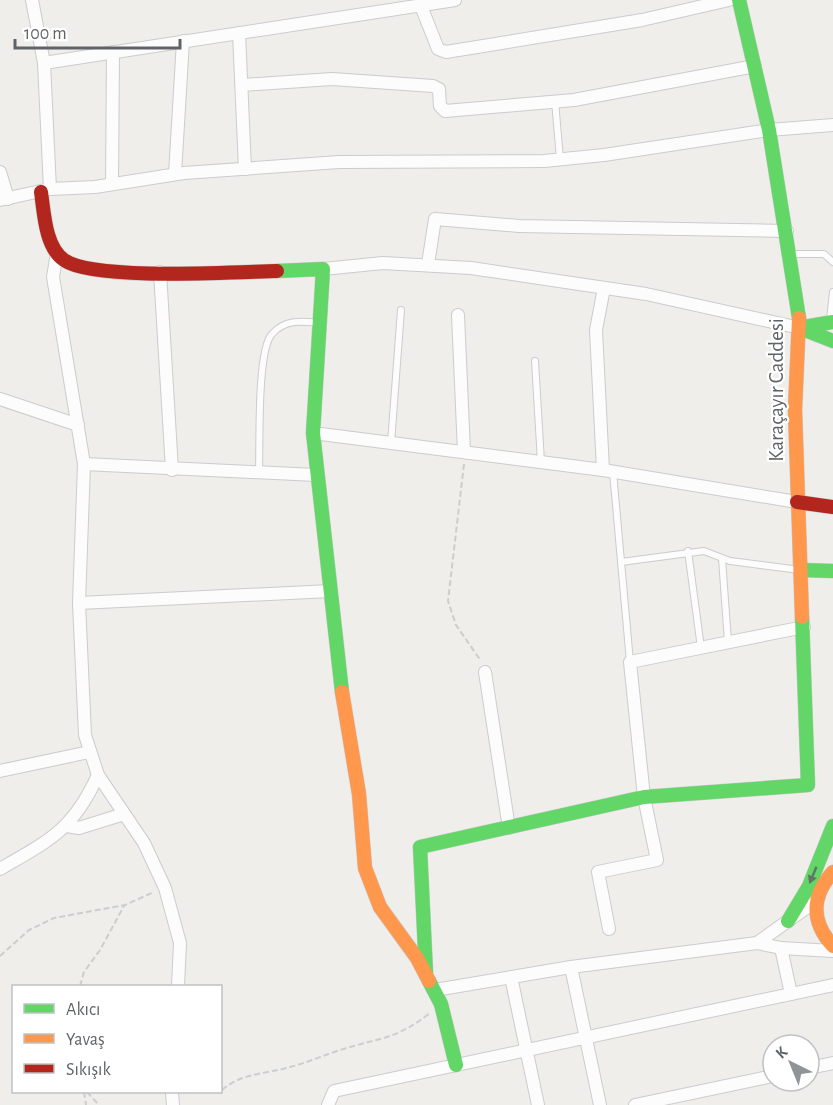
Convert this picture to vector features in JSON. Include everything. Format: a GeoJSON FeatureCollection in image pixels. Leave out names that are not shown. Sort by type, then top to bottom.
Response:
{"type":"FeatureCollection","features":[{"type":"Feature","properties":{"kind":"street"},"geometry":{"type":"LineString","coordinates":[[32,0],[44,63],[45,190],[51,241],[57,253],[78,268],[160,273],[323,269],[383,263],[428,264],[646,294],[800,328],[833,341]]}},
{"type":"Feature","properties":{"kind":"street"},"geometry":{"type":"LineString","coordinates":[[44,63],[239,33],[386,5],[421,6],[438,1],[454,0]]}},
{"type":"Feature","properties":{"kind":"street"},"geometry":{"type":"LineString","coordinates":[[421,6],[438,49],[446,52],[642,21],[729,0]]}},
{"type":"Feature","properties":{"kind":"street","name":"Karaçayır Caddesi"},"geometry":{"type":"LineString","coordinates":[[644,797],[808,785],[795,410],[800,328],[787,231],[769,130],[739,0]]}},
{"type":"Feature","properties":{"kind":"street"},"geometry":{"type":"LineString","coordinates":[[239,33],[245,169]]}},
{"type":"Feature","properties":{"kind":"street"},"geometry":{"type":"LineString","coordinates":[[175,174],[183,41]]}},
{"type":"Feature","properties":{"kind":"street"},"geometry":{"type":"LineString","coordinates":[[112,184],[113,52]]}},
{"type":"Feature","properties":{"kind":"street"},"geometry":{"type":"LineString","coordinates":[[242,85],[332,79],[433,86],[439,89],[440,106],[445,111],[574,100],[755,66]]}},
{"type":"Feature","properties":{"kind":"street"},"geometry":{"type":"LineString","coordinates":[[0,172],[4,200],[45,190],[112,184],[175,174],[339,162],[490,163],[560,160],[769,130],[833,125]]}},
{"type":"Feature","properties":{"kind":"street"},"geometry":{"type":"LineString","coordinates":[[428,264],[435,219],[519,226],[787,231]]}},
{"type":"Feature","properties":{"kind":"street"},"geometry":{"type":"LineString","coordinates":[[57,253],[53,278],[84,464],[79,603],[84,722],[89,752],[98,775],[144,843],[165,888],[180,943],[178,985]]}},
{"type":"Feature","properties":{"kind":"street"},"geometry":{"type":"LineString","coordinates":[[323,269],[313,433],[316,475],[332,591],[343,697],[359,794],[366,868],[380,907],[426,972],[435,990],[441,1004],[456,1065]]}},
{"type":"Feature","properties":{"kind":"street"},"geometry":{"type":"LineString","coordinates":[[160,273],[172,470]]}},
{"type":"Feature","properties":{"kind":"street"},"geometry":{"type":"LineString","coordinates":[[604,288],[596,330],[608,471]]}},
{"type":"Feature","properties":{"kind":"street"},"geometry":{"type":"LineString","coordinates":[[458,315],[464,452]]}},
{"type":"Feature","properties":{"kind":"street"},"geometry":{"type":"LineString","coordinates":[[800,328],[831,323]]}},
{"type":"Feature","properties":{"kind":"street"},"geometry":{"type":"LineString","coordinates":[[0,399],[78,425]]}},
{"type":"Feature","properties":{"kind":"street"},"geometry":{"type":"LineString","coordinates":[[313,433],[608,471],[833,507]]}},
{"type":"Feature","properties":{"kind":"street"},"geometry":{"type":"LineString","coordinates":[[84,464],[172,470],[316,475]]}},
{"type":"Feature","properties":{"kind":"street"},"geometry":{"type":"LineString","coordinates":[[801,570],[833,571]]}},
{"type":"Feature","properties":{"kind":"street"},"geometry":{"type":"LineString","coordinates":[[79,603],[332,591]]}},
{"type":"Feature","properties":{"kind":"street"},"geometry":{"type":"LineString","coordinates":[[609,929],[598,872],[657,860],[644,797],[630,662],[804,627]]}},
{"type":"Feature","properties":{"kind":"street"},"geometry":{"type":"LineString","coordinates":[[485,672],[509,828]]}},
{"type":"Feature","properties":{"kind":"street"},"geometry":{"type":"LineString","coordinates":[[0,771],[89,752]]}},
{"type":"Feature","properties":{"kind":"street"},"geometry":{"type":"LineString","coordinates":[[0,869],[67,826],[80,810],[98,775]]}},
{"type":"Feature","properties":{"kind":"street"},"geometry":{"type":"LineString","coordinates":[[426,972],[420,847],[644,797]]}},
{"type":"Feature","properties":{"kind":"street"},"geometry":{"type":"LineString","coordinates":[[67,826],[79,828],[124,814]]}},
{"type":"Feature","properties":{"kind":"street"},"geometry":{"type":"LineString","coordinates":[[788,921],[808,886],[833,826]]}},
{"type":"Feature","properties":{"kind":"street"},"geometry":{"type":"LineString","coordinates":[[833,872],[822,884],[816,901],[818,926],[833,946]]}},
{"type":"Feature","properties":{"kind":"street"},"geometry":{"type":"LineString","coordinates":[[757,943],[816,901]]}},
{"type":"Feature","properties":{"kind":"street"},"geometry":{"type":"LineString","coordinates":[[435,990],[571,967],[757,943],[781,948],[833,951]]}},
{"type":"Feature","properties":{"kind":"street"},"geometry":{"type":"LineString","coordinates":[[781,948],[791,994]]}},
{"type":"Feature","properties":{"kind":"street"},"geometry":{"type":"LineString","coordinates":[[571,967],[600,1105]]}},
{"type":"Feature","properties":{"kind":"street"},"geometry":{"type":"LineString","coordinates":[[511,977],[538,1105]]}},
{"type":"Feature","properties":{"kind":"street"},"geometry":{"type":"LineString","coordinates":[[328,1105],[334,1091],[833,986]]}},
{"type":"Feature","properties":{"kind":"street"},"geometry":{"type":"LineString","coordinates":[[635,1105],[761,1079]]}},
{"type":"Feature","properties":{"kind":"lane"},"geometry":{"type":"LineString","coordinates":[[555,101],[560,160]]}},
{"type":"Feature","properties":{"kind":"lane"},"geometry":{"type":"LineString","coordinates":[[790,254],[824,254],[833,261]]}},
{"type":"Feature","properties":{"kind":"lane"},"geometry":{"type":"LineString","coordinates":[[831,323],[833,292]]}},
{"type":"Feature","properties":{"kind":"lane"},"geometry":{"type":"LineString","coordinates":[[391,443],[401,310]]}},
{"type":"Feature","properties":{"kind":"lane"},"geometry":{"type":"LineString","coordinates":[[259,468],[264,351],[273,333],[296,320],[320,323]]}},
{"type":"Feature","properties":{"kind":"lane"},"geometry":{"type":"LineString","coordinates":[[535,361],[541,462]]}},
{"type":"Feature","properties":{"kind":"lane"},"geometry":{"type":"LineString","coordinates":[[608,471],[621,562],[630,662]]}},
{"type":"Feature","properties":{"kind":"lane"},"geometry":{"type":"LineString","coordinates":[[621,562],[688,551],[710,552],[722,558],[801,570]]}},
{"type":"Feature","properties":{"kind":"lane"},"geometry":{"type":"LineString","coordinates":[[688,551],[701,648]]}},
{"type":"Feature","properties":{"kind":"lane"},"geometry":{"type":"LineString","coordinates":[[722,558],[728,643]]}},
{"type":"Feature","properties":{"kind":"path"},"geometry":{"type":"LineString","coordinates":[[464,452],[448,601],[456,625],[474,650],[485,672]]}},
{"type":"Feature","properties":{"kind":"path"},"geometry":{"type":"LineString","coordinates":[[0,956],[29,930],[54,918],[125,905],[165,888]]}},
{"type":"Feature","properties":{"kind":"path"},"geometry":{"type":"LineString","coordinates":[[81,985],[84,972],[100,950],[125,905]]}},
{"type":"Feature","properties":{"kind":"path"},"geometry":{"type":"LineString","coordinates":[[222,1090],[247,1076],[291,1067],[345,1048],[387,1039],[409,1029],[441,1004]]}},
{"type":"Feature","properties":{"kind":"path"},"geometry":{"type":"LineString","coordinates":[[87,1093],[99,1105]]}},
{"type":"Feature","properties":{"kind":"traffic: fast"},"geometry":{"type":"LineString","coordinates":[[739,0],[769,130],[799,318]]}},
{"type":"Feature","properties":{"kind":"traffic: fast"},"geometry":{"type":"LineString","coordinates":[[277,271],[323,269],[313,433],[342,692]]}},
{"type":"Feature","properties":{"kind":"traffic: fast"},"geometry":{"type":"LineString","coordinates":[[804,327],[833,322]]}},
{"type":"Feature","properties":{"kind":"traffic: fast"},"geometry":{"type":"LineString","coordinates":[[800,328],[833,341]]}},
{"type":"Feature","properties":{"kind":"traffic: fast"},"geometry":{"type":"LineString","coordinates":[[801,570],[833,571]]}},
{"type":"Feature","properties":{"kind":"traffic: fast"},"geometry":{"type":"LineString","coordinates":[[426,972],[420,847],[644,797],[808,785],[802,617]]}},
{"type":"Feature","properties":{"kind":"traffic: fast"},"geometry":{"type":"LineString","coordinates":[[788,921],[809,886],[833,826]]}},
{"type":"Feature","properties":{"kind":"traffic: fast"},"geometry":{"type":"LineString","coordinates":[[429,981],[441,1004],[456,1065]]}},
{"type":"Feature","properties":{"kind":"traffic: slow"},"geometry":{"type":"LineString","coordinates":[[799,318],[795,410],[802,617]]}},
{"type":"Feature","properties":{"kind":"traffic: slow"},"geometry":{"type":"LineString","coordinates":[[342,692],[359,794],[365,868],[380,907],[417,958],[429,981]]}},
{"type":"Feature","properties":{"kind":"traffic: slow"},"geometry":{"type":"LineString","coordinates":[[833,872],[821,890],[816,909],[821,928],[833,946]]}},
{"type":"Feature","properties":{"kind":"traffic: jam"},"geometry":{"type":"LineString","coordinates":[[41,192],[46,229],[53,247],[64,260],[80,267],[104,271],[166,274],[277,271]]}},
{"type":"Feature","properties":{"kind":"traffic: jam"},"geometry":{"type":"LineString","coordinates":[[797,502],[833,507]]}}]}
